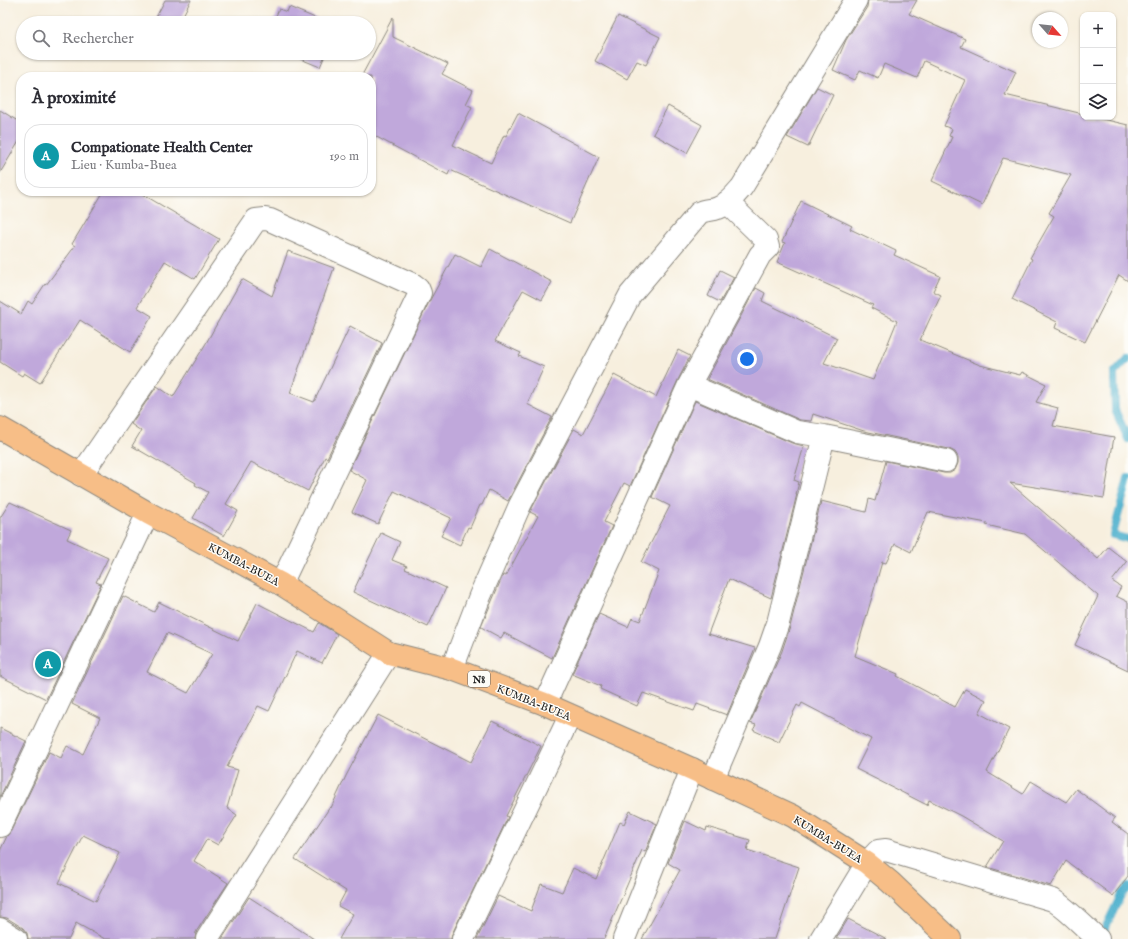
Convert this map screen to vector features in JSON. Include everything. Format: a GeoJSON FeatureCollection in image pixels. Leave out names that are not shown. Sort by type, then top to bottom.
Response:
{"type":"FeatureCollection","features":[{"type":"Feature","properties":{"kind":"highway","name":"KUMBA-BUEA"},"geometry":{"type":"LineString","coordinates":[[0,428],[148,513],[281,584],[389,653],[452,670],[545,704],[692,769],[793,816],[867,863],[890,882],[950,939]]}},
{"type":"Feature","properties":{"kind":"street"},"geometry":{"type":"LineString","coordinates":[[452,670],[480,596],[520,505],[630,295],[699,212],[717,208],[728,202],[742,187],[856,0]]}},
{"type":"Feature","properties":{"kind":"street"},"geometry":{"type":"LineString","coordinates":[[545,704],[689,385],[760,255],[768,247],[766,240],[728,202]]}},
{"type":"Feature","properties":{"kind":"street"},"geometry":{"type":"LineString","coordinates":[[81,475],[256,220],[270,220],[414,285],[418,288],[420,293],[281,584]]}},
{"type":"Feature","properties":{"kind":"street"},"geometry":{"type":"LineString","coordinates":[[689,385],[797,432],[824,436],[946,461]]}},
{"type":"Feature","properties":{"kind":"street"},"geometry":{"type":"LineString","coordinates":[[713,779],[770,646],[778,623],[824,436]]}},
{"type":"Feature","properties":{"kind":"street"},"geometry":{"type":"LineString","coordinates":[[0,826],[148,513]]}},
{"type":"Feature","properties":{"kind":"street"},"geometry":{"type":"LineString","coordinates":[[207,939],[389,653]]}},
{"type":"Feature","properties":{"kind":"street"},"geometry":{"type":"LineString","coordinates":[[463,939],[570,716]]}},
{"type":"Feature","properties":{"kind":"street"},"geometry":{"type":"LineString","coordinates":[[624,939],[692,769]]}},
{"type":"Feature","properties":{"kind":"street"},"geometry":{"type":"LineString","coordinates":[[821,939],[867,863],[878,851],[886,850],[1053,900],[1065,908],[1098,939]]}},
{"type":"Feature","properties":{"kind":"street"},"geometry":{"type":"LineString","coordinates":[[0,929],[16,939]]}},
{"type":"Feature","properties":{"kind":"building"},"geometry":{"type":"Polygon","coordinates":[[[165,0],[191,0],[183,16],[157,16],[165,0]]]}},
{"type":"Feature","properties":{"kind":"building"},"geometry":{"type":"Polygon","coordinates":[[[868,0],[917,0],[909,14],[965,39],[961,47],[1016,72],[1005,95],[1080,113],[1080,120],[1107,120],[1128,125],[1128,281],[1119,275],[1085,342],[1055,328],[1057,322],[1012,299],[1032,259],[1030,258],[1054,216],[1049,213],[1071,175],[1003,158],[982,205],[932,181],[952,137],[949,136],[952,129],[944,126],[965,80],[924,61],[917,78],[884,64],[878,78],[860,70],[855,80],[833,70],[846,40],[867,7],[868,0]]]}},
{"type":"Feature","properties":{"kind":"building"},"geometry":{"type":"Polygon","coordinates":[[[289,7],[310,16],[276,16],[279,9],[287,12],[289,7]]]}},
{"type":"Feature","properties":{"kind":"building"},"geometry":{"type":"Polygon","coordinates":[[[618,16],[660,37],[646,65],[637,61],[627,79],[595,61],[618,16]]]}},
{"type":"Feature","properties":{"kind":"building"},"geometry":{"type":"Polygon","coordinates":[[[393,17],[393,37],[448,64],[442,74],[473,90],[466,104],[472,107],[453,145],[491,163],[504,135],[506,136],[518,113],[599,157],[570,223],[450,170],[448,175],[376,137],[376,72],[364,72],[370,60],[376,60],[376,49],[393,17]]]}},
{"type":"Feature","properties":{"kind":"building"},"geometry":{"type":"Polygon","coordinates":[[[303,60],[323,60],[320,67],[303,60]]]}},
{"type":"Feature","properties":{"kind":"building"},"geometry":{"type":"Polygon","coordinates":[[[817,87],[833,95],[808,147],[787,137],[817,87]]]}},
{"type":"Feature","properties":{"kind":"building"},"geometry":{"type":"Polygon","coordinates":[[[668,106],[702,125],[687,153],[653,134],[668,106]]]}},
{"type":"Feature","properties":{"kind":"building"},"geometry":{"type":"Polygon","coordinates":[[[0,110],[16,120],[16,146],[0,173],[0,110]]]}},
{"type":"Feature","properties":{"kind":"building"},"geometry":{"type":"Polygon","coordinates":[[[101,196],[146,196],[219,239],[195,279],[165,261],[137,307],[152,316],[130,352],[80,320],[40,383],[24,373],[22,376],[0,362],[0,301],[21,314],[28,301],[32,304],[45,284],[46,285],[75,246],[72,244],[101,196]]]}},
{"type":"Feature","properties":{"kind":"building"},"geometry":{"type":"Polygon","coordinates":[[[801,201],[852,226],[850,229],[896,251],[894,255],[940,276],[933,291],[941,295],[920,340],[980,365],[1020,375],[1022,372],[1046,384],[1036,402],[1058,408],[1053,426],[1114,437],[1104,498],[1010,483],[1098,559],[1108,547],[1127,562],[1112,581],[1121,587],[1116,596],[1128,602],[1128,670],[1075,645],[1098,596],[1025,534],[986,525],[987,523],[928,512],[911,552],[895,544],[886,563],[882,562],[855,656],[898,674],[897,676],[955,707],[965,689],[986,700],[979,713],[1009,729],[987,772],[1023,794],[1031,781],[1066,802],[1076,789],[1115,818],[1112,822],[1128,834],[1128,876],[1113,896],[1066,861],[1051,886],[987,867],[1003,841],[961,816],[929,800],[927,805],[856,769],[871,739],[802,703],[800,707],[797,705],[779,742],[753,730],[756,725],[750,723],[782,651],[790,627],[821,501],[866,512],[869,499],[875,501],[886,461],[944,473],[950,473],[955,470],[958,463],[958,457],[955,452],[949,449],[864,431],[813,414],[811,421],[800,420],[707,379],[756,288],[765,293],[762,301],[837,338],[824,363],[873,380],[897,321],[871,308],[873,305],[777,262],[785,243],[782,242],[801,201]]]}},
{"type":"Feature","properties":{"kind":"building"},"geometry":{"type":"Polygon","coordinates":[[[490,249],[552,282],[542,300],[523,290],[495,341],[521,353],[519,356],[544,367],[527,404],[552,417],[508,501],[489,490],[482,505],[480,505],[470,528],[468,527],[460,545],[441,536],[451,518],[394,491],[378,524],[352,512],[367,480],[349,470],[429,302],[455,254],[481,267],[490,249]]]}},
{"type":"Feature","properties":{"kind":"building"},"geometry":{"type":"Polygon","coordinates":[[[288,251],[334,268],[290,393],[314,402],[350,326],[382,343],[327,458],[325,457],[308,491],[251,462],[226,504],[238,511],[224,536],[193,518],[208,492],[195,485],[196,483],[132,446],[141,431],[131,424],[157,386],[173,397],[205,345],[242,279],[272,296],[288,251]]]}},
{"type":"Feature","properties":{"kind":"building"},"geometry":{"type":"Polygon","coordinates":[[[720,270],[734,277],[720,302],[708,296],[720,270]]]}},
{"type":"Feature","properties":{"kind":"building"},"geometry":{"type":"Polygon","coordinates":[[[678,350],[690,356],[630,486],[624,483],[604,522],[612,526],[552,658],[504,633],[501,638],[481,627],[503,575],[506,576],[538,516],[530,512],[574,429],[583,434],[614,375],[656,397],[678,350]]]}},
{"type":"Feature","properties":{"kind":"building"},"geometry":{"type":"Polygon","coordinates":[[[695,401],[792,443],[804,446],[794,480],[799,482],[797,494],[771,598],[729,579],[708,634],[755,648],[727,715],[697,704],[694,711],[643,693],[637,706],[600,689],[601,686],[572,674],[599,614],[628,627],[632,618],[640,621],[659,571],[641,562],[670,506],[652,497],[695,401]]]}},
{"type":"Feature","properties":{"kind":"building"},"geometry":{"type":"Polygon","coordinates":[[[10,502],[71,530],[67,539],[108,558],[96,582],[101,584],[46,699],[0,676],[0,518],[10,502]]]}},
{"type":"Feature","properties":{"kind":"building"},"geometry":{"type":"Polygon","coordinates":[[[381,533],[400,542],[392,560],[407,566],[405,569],[446,588],[428,627],[353,592],[381,533]]]}},
{"type":"Feature","properties":{"kind":"building"},"geometry":{"type":"Polygon","coordinates":[[[123,596],[154,612],[159,602],[238,641],[257,603],[314,632],[319,623],[337,634],[322,663],[297,651],[269,711],[258,706],[227,767],[238,770],[227,808],[237,815],[218,845],[207,839],[194,861],[228,883],[196,932],[195,939],[105,939],[76,923],[69,939],[28,939],[27,933],[23,928],[7,918],[0,917],[0,851],[49,752],[61,758],[67,746],[83,754],[100,718],[72,704],[123,596]],[[167,633],[147,672],[188,693],[212,654],[167,633]],[[83,835],[59,883],[96,901],[120,853],[83,835]]]}},
{"type":"Feature","properties":{"kind":"building"},"geometry":{"type":"Polygon","coordinates":[[[378,715],[471,762],[492,721],[541,746],[506,816],[508,817],[452,934],[451,939],[339,939],[353,914],[338,906],[346,891],[295,859],[330,807],[331,808],[378,715]]]}},
{"type":"Feature","properties":{"kind":"building"},"geometry":{"type":"Polygon","coordinates":[[[0,728],[26,741],[0,797],[0,728]]]}},
{"type":"Feature","properties":{"kind":"building"},"geometry":{"type":"Polygon","coordinates":[[[630,811],[657,824],[645,852],[642,850],[604,939],[477,939],[498,896],[531,911],[541,884],[562,892],[573,868],[596,879],[620,822],[624,824],[630,811]]]}},
{"type":"Feature","properties":{"kind":"building"},"geometry":{"type":"Polygon","coordinates":[[[685,821],[706,831],[707,827],[750,840],[747,850],[799,867],[775,939],[642,939],[680,870],[668,863],[685,821]]]}},
{"type":"Feature","properties":{"kind":"building"},"geometry":{"type":"Polygon","coordinates":[[[249,897],[314,939],[222,939],[249,897]]]}},
{"type":"Feature","properties":{"kind":"building"},"geometry":{"type":"Polygon","coordinates":[[[848,919],[887,939],[836,939],[848,919]]]}},
{"type":"Feature","properties":{"kind":"waterway"},"geometry":{"type":"LineString","coordinates":[[1128,358],[1114,373],[1115,410],[1128,439]]}},
{"type":"Feature","properties":{"kind":"waterway"},"geometry":{"type":"LineString","coordinates":[[1128,478],[1113,535],[1128,539]]}},
{"type":"Feature","properties":{"kind":"waterway"},"geometry":{"type":"LineString","coordinates":[[1100,939],[1121,895],[1128,887]]}},
{"type":"Feature","properties":{"kind":"place","name":"Compationate Health Center"},"geometry":{"type":"Point","coordinates":[48,664]}}]}
